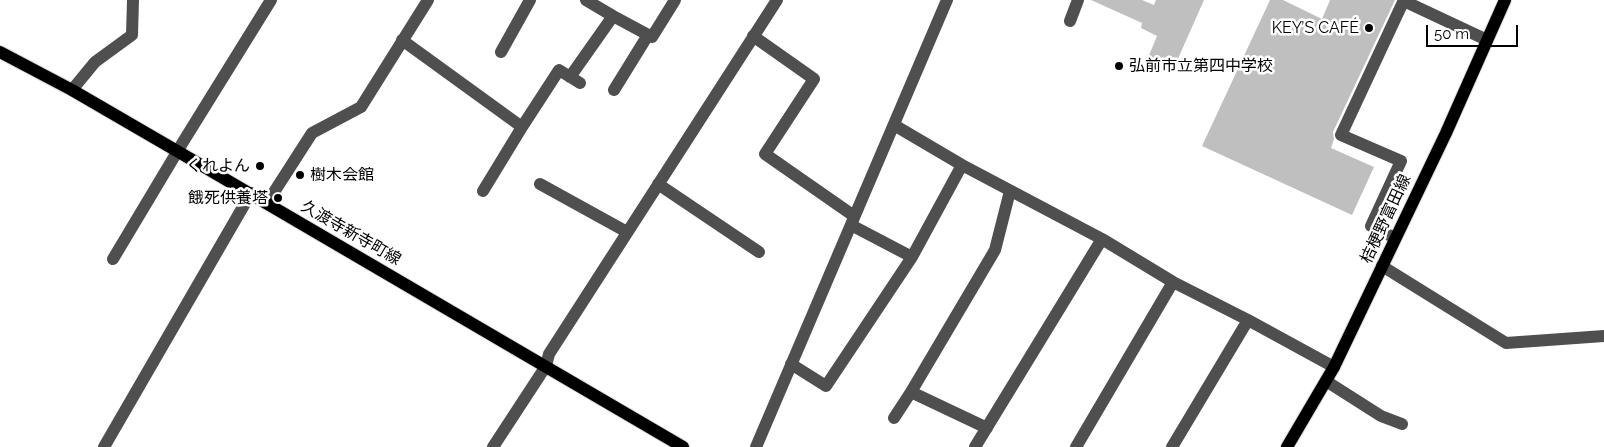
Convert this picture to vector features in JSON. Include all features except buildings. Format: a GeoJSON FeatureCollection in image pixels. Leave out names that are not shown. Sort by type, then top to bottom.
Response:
{"type":"FeatureCollection","features":[{"type":"Feature","properties":{"kind":"main road","name":"桔梗野富田線"},"geometry":{"type":"LineString","coordinates":[[1287,447],[1334,367],[1446,133],[1505,0]]}},
{"type":"Feature","properties":{"kind":"main road","name":"久渡寺新寺町線"},"geometry":{"type":"LineString","coordinates":[[0,52],[72,90],[683,447]]}},
{"type":"Feature","properties":{"kind":"street"},"geometry":{"type":"LineString","coordinates":[[72,90],[95,62],[132,35],[133,0]]}},
{"type":"Feature","properties":{"kind":"street"},"geometry":{"type":"LineString","coordinates":[[113,259],[270,0]]}},
{"type":"Feature","properties":{"kind":"street"},"geometry":{"type":"LineString","coordinates":[[267,203],[312,133],[361,107],[428,0]]}},
{"type":"Feature","properties":{"kind":"street"},"geometry":{"type":"LineString","coordinates":[[501,52],[530,0]]}},
{"type":"Feature","properties":{"kind":"street"},"geometry":{"type":"LineString","coordinates":[[586,0],[652,37],[675,0]]}},
{"type":"Feature","properties":{"kind":"street"},"geometry":{"type":"LineString","coordinates":[[493,447],[546,366],[549,354],[777,0]]}},
{"type":"Feature","properties":{"kind":"street"},"geometry":{"type":"LineString","coordinates":[[756,447],[947,0]]}},
{"type":"Feature","properties":{"kind":"street"},"geometry":{"type":"LineString","coordinates":[[1070,21],[1078,0]]}},
{"type":"Feature","properties":{"kind":"street"},"geometry":{"type":"LineString","coordinates":[[1395,238],[1371,226],[1401,161],[1341,135],[1404,0],[1487,40]]}},
{"type":"Feature","properties":{"kind":"street"},"geometry":{"type":"LineString","coordinates":[[483,191],[559,70],[575,80],[612,16]]}},
{"type":"Feature","properties":{"kind":"street"},"geometry":{"type":"LineString","coordinates":[[614,90],[648,35]]}},
{"type":"Feature","properties":{"kind":"street"},"geometry":{"type":"LineString","coordinates":[[753,36],[814,79],[765,154],[853,221],[912,257]]}},
{"type":"Feature","properties":{"kind":"street"},"geometry":{"type":"LineString","coordinates":[[402,40],[522,127]]}},
{"type":"Feature","properties":{"kind":"street"},"geometry":{"type":"LineString","coordinates":[[894,125],[962,165],[1102,240],[1173,282],[1334,367]]}},
{"type":"Feature","properties":{"kind":"street"},"geometry":{"type":"LineString","coordinates":[[791,364],[826,386],[912,257],[962,165]]}},
{"type":"Feature","properties":{"kind":"street"},"geometry":{"type":"LineString","coordinates":[[540,184],[627,232]]}},
{"type":"Feature","properties":{"kind":"street"},"geometry":{"type":"LineString","coordinates":[[658,184],[759,252]]}},
{"type":"Feature","properties":{"kind":"street"},"geometry":{"type":"LineString","coordinates":[[894,418],[995,250],[1010,190]]}},
{"type":"Feature","properties":{"kind":"street"},"geometry":{"type":"LineString","coordinates":[[104,447],[250,193]]}},
{"type":"Feature","properties":{"kind":"street"},"geometry":{"type":"LineString","coordinates":[[975,447],[1102,240]]}},
{"type":"Feature","properties":{"kind":"street"},"geometry":{"type":"LineString","coordinates":[[1382,266],[1506,343],[1604,336]]}},
{"type":"Feature","properties":{"kind":"street"},"geometry":{"type":"LineString","coordinates":[[1076,447],[1173,282]]}},
{"type":"Feature","properties":{"kind":"street"},"geometry":{"type":"LineString","coordinates":[[1172,447],[1248,320]]}},
{"type":"Feature","properties":{"kind":"street"},"geometry":{"type":"LineString","coordinates":[[1326,381],[1380,416],[1402,424]]}},
{"type":"Feature","properties":{"kind":"street"},"geometry":{"type":"LineString","coordinates":[[911,392],[987,428]]}},
{"type":"Feature","properties":{"kind":"place","name":"KEY’S CAFÉ"},"geometry":{"type":"Point","coordinates":[1369,28]}},
{"type":"Feature","properties":{"kind":"place","name":"弘前市立第四中学校"},"geometry":{"type":"Point","coordinates":[1119,66]}},
{"type":"Feature","properties":{"kind":"place","name":"くれよん"},"geometry":{"type":"Point","coordinates":[260,166]}},
{"type":"Feature","properties":{"kind":"place","name":"樹木会館"},"geometry":{"type":"Point","coordinates":[300,175]}},
{"type":"Feature","properties":{"kind":"place","name":"餓死供養塔"},"geometry":{"type":"Point","coordinates":[278,198]}}]}
